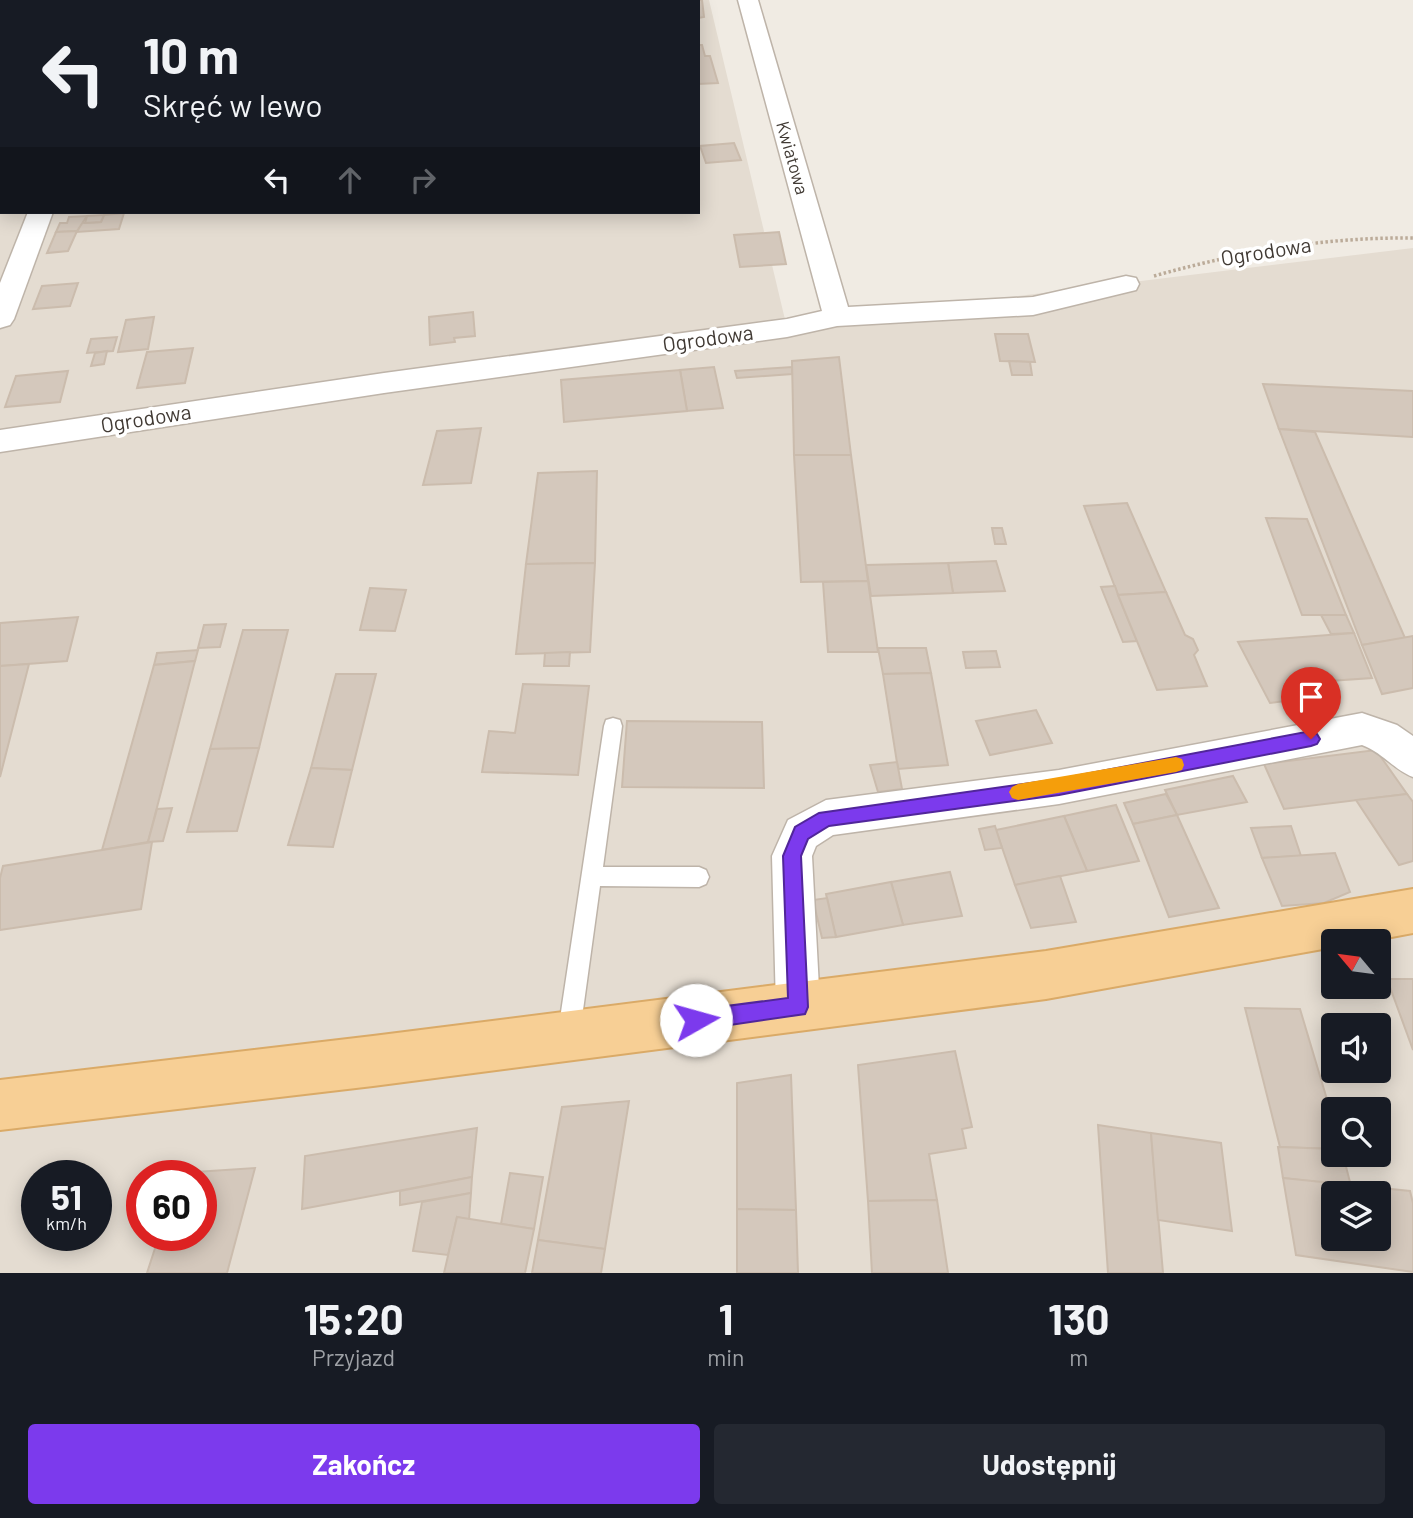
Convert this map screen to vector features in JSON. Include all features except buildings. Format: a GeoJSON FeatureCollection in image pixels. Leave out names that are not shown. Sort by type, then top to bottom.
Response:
{"type":"FeatureCollection","features":[{"type":"Feature","properties":{"kind":"main road"},"geometry":{"type":"LineString","coordinates":[[0,1105],[1046,975],[1413,911]]}},
{"type":"Feature","properties":{"kind":"street","name":"Kwiatowa"},"geometry":{"type":"LineString","coordinates":[[748,0],[837,317]]}},
{"type":"Feature","properties":{"kind":"street"},"geometry":{"type":"LineString","coordinates":[[0,319],[39,214]]}},
{"type":"Feature","properties":{"kind":"street","name":"Ogrodowa"},"geometry":{"type":"LineString","coordinates":[[0,441],[370,385],[787,328],[837,317],[1033,306],[1126,284]]}},
{"type":"Feature","properties":{"kind":"street"},"geometry":{"type":"LineString","coordinates":[[798,1007],[792,856],[802,833],[826,818],[1059,787],[1362,729],[1382,734],[1402,747],[1413,760]]}},
{"type":"Feature","properties":{"kind":"lane"},"geometry":{"type":"LineString","coordinates":[[568,1036],[613,726]]}},
{"type":"Feature","properties":{"kind":"lane"},"geometry":{"type":"LineString","coordinates":[[592,876],[699,877]]}},
{"type":"Feature","properties":{"kind":"path","name":"Ogrodowa"},"geometry":{"type":"LineString","coordinates":[[1126,284],[1188,266],[1266,249],[1338,240],[1413,238]]}},
{"type":"Feature","properties":{"kind":"shaded area"},"geometry":{"type":"Polygon","coordinates":[[[700,0],[709,0],[787,328],[853,316],[1413,248],[1413,1273],[0,1273],[0,214],[700,214],[700,0]]]}},
{"type":"Feature","properties":{"kind":"slow traffic"},"geometry":{"type":"LineString","coordinates":[[1018,792],[1176,765]]}},
{"type":"Feature","properties":{"kind":"route"},"geometry":{"type":"LineString","coordinates":[[696,1020],[798,1007],[792,856],[802,833],[826,818],[1059,787],[1311,739]]}}]}
